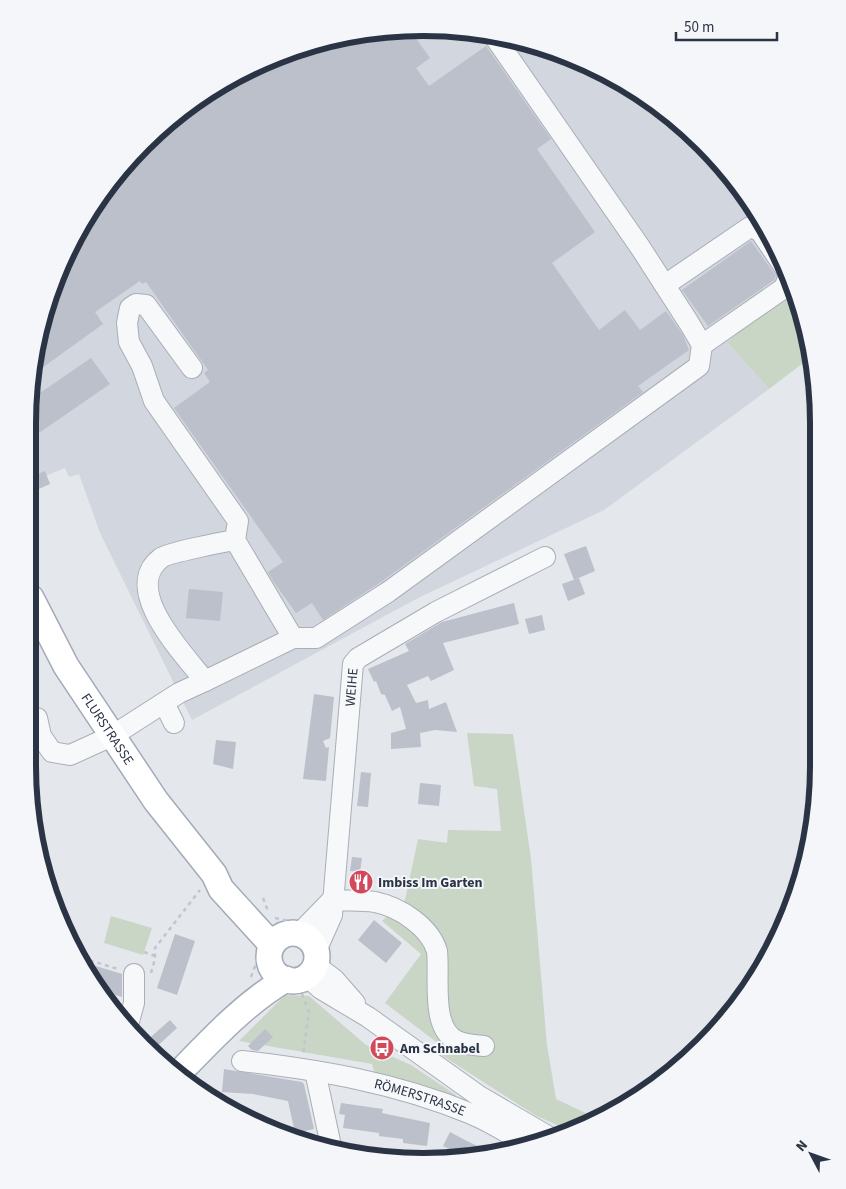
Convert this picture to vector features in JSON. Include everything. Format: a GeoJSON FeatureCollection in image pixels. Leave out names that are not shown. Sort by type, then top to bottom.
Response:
{"type":"FeatureCollection","features":[{"type":"Feature","properties":{"kind":"main road","name":"FLURSTRASSE"},"geometry":{"type":"LineString","coordinates":[[36,609],[66,666],[112,736],[196,853],[214,874]]}},
{"type":"Feature","properties":{"kind":"main road"},"geometry":{"type":"LineString","coordinates":[[183,1069],[295,960],[267,919],[236,886],[214,874]]}},
{"type":"Feature","properties":{"kind":"street"},"geometry":{"type":"LineString","coordinates":[[37,718],[41,736],[52,756],[84,754],[164,703],[205,681],[293,638],[316,638],[396,586],[699,366],[702,346],[665,285],[500,44]]}},
{"type":"Feature","properties":{"kind":"street"},"geometry":{"type":"LineString","coordinates":[[665,285],[750,227],[758,230]]}},
{"type":"Feature","properties":{"kind":"street"},"geometry":{"type":"LineString","coordinates":[[702,346],[784,287]]}},
{"type":"Feature","properties":{"kind":"street"},"geometry":{"type":"LineString","coordinates":[[192,368],[146,305],[136,304],[130,308],[126,323],[129,342],[142,366],[154,401],[238,521],[235,540],[293,638]]}},
{"type":"Feature","properties":{"kind":"street"},"geometry":{"type":"LineString","coordinates":[[205,681],[158,620],[147,590],[148,572],[161,557],[235,540]]}},
{"type":"Feature","properties":{"kind":"street","name":"WEIHE"},"geometry":{"type":"LineString","coordinates":[[295,960],[332,915],[336,802],[353,684],[352,672],[358,658],[436,612],[545,557]]}},
{"type":"Feature","properties":{"kind":"street"},"geometry":{"type":"LineString","coordinates":[[164,703],[174,724]]}},
{"type":"Feature","properties":{"kind":"street"},"geometry":{"type":"LineString","coordinates":[[332,900],[376,902],[396,909],[426,932],[435,943],[438,951],[441,1023],[448,1034],[457,1041],[484,1046]]}},
{"type":"Feature","properties":{"kind":"street"},"geometry":{"type":"LineString","coordinates":[[295,960],[321,989],[368,1017],[479,1096],[543,1133]]}},
{"type":"Feature","properties":{"kind":"street"},"geometry":{"type":"LineString","coordinates":[[130,1018],[134,1004],[134,974]]}},
{"type":"Feature","properties":{"kind":"street","name":"RÖMERSTRASSE"},"geometry":{"type":"LineString","coordinates":[[242,1060],[308,1069],[385,1084],[413,1092],[472,1114],[520,1140]]}},
{"type":"Feature","properties":{"kind":"street"},"geometry":{"type":"LineString","coordinates":[[308,1069],[330,1141]]}},
{"type":"Feature","properties":{"kind":"path"},"geometry":{"type":"LineString","coordinates":[[89,960],[134,974],[136,970],[150,974],[155,956],[155,948],[176,918],[214,874]]}},
{"type":"Feature","properties":{"kind":"path"},"geometry":{"type":"LineString","coordinates":[[263,898],[265,906],[271,914]]}},
{"type":"Feature","properties":{"kind":"path"},"geometry":{"type":"LineString","coordinates":[[144,952],[155,956]]}},
{"type":"Feature","properties":{"kind":"path"},"geometry":{"type":"LineString","coordinates":[[295,960],[310,1012],[308,1069]]}},
{"type":"Feature","properties":{"kind":"shaded area"},"geometry":{"type":"Polygon","coordinates":[[[398,37],[448,37],[523,49],[594,76],[638,101],[658,116],[678,132],[714,168],[745,208],[758,230],[770,252],[786,291],[727,342],[769,389],[604,510],[418,598],[192,720],[100,533],[79,474],[69,477],[65,468],[36,480],[36,423],[40,373],[49,323],[57,299],[76,252],[101,208],[132,168],[168,132],[208,101],[252,76],[323,49],[398,37]]]}},
{"type":"Feature","properties":{"kind":"green space"},"geometry":{"type":"Polygon","coordinates":[[[786,291],[797,323],[804,362],[769,389],[727,342],[786,291]]]}},
{"type":"Feature","properties":{"kind":"green space"},"geometry":{"type":"Polygon","coordinates":[[[467,733],[513,734],[531,859],[547,1045],[556,1099],[590,1115],[561,1127],[535,1115],[429,1047],[439,1044],[385,1003],[421,954],[382,921],[405,900],[418,839],[447,843],[448,830],[501,831],[497,789],[474,786],[467,733]]]}},
{"type":"Feature","properties":{"kind":"green space"},"geometry":{"type":"Polygon","coordinates":[[[111,916],[152,928],[143,955],[104,943],[111,916]]]}},
{"type":"Feature","properties":{"kind":"green space"},"geometry":{"type":"Polygon","coordinates":[[[285,995],[309,996],[366,1045],[411,1065],[456,1095],[453,1100],[375,1075],[372,1064],[239,1041],[285,995]]]}},
{"type":"Feature","properties":{"kind":"building"},"geometry":{"type":"Polygon","coordinates":[[[415,36],[430,58],[416,68],[429,86],[486,46],[551,139],[537,149],[595,232],[552,263],[599,330],[625,310],[640,330],[666,311],[683,335],[689,350],[638,386],[643,392],[381,582],[323,620],[312,603],[296,613],[273,581],[268,572],[283,562],[174,408],[210,382],[204,373],[208,370],[146,282],[142,284],[140,281],[95,312],[103,324],[41,369],[49,323],[76,252],[101,208],[116,188],[132,168],[168,132],[208,101],[252,76],[275,66],[323,49],[373,40],[415,36]]]}},
{"type":"Feature","properties":{"kind":"building"},"geometry":{"type":"Polygon","coordinates":[[[751,241],[776,276],[774,280],[708,326],[682,290],[751,241]]]}},
{"type":"Feature","properties":{"kind":"building"},"geometry":{"type":"Polygon","coordinates":[[[91,358],[110,384],[36,435],[37,395],[91,358]]]}},
{"type":"Feature","properties":{"kind":"building"},"geometry":{"type":"Polygon","coordinates":[[[45,471],[50,484],[36,490],[36,475],[45,471]]]}},
{"type":"Feature","properties":{"kind":"building"},"geometry":{"type":"Polygon","coordinates":[[[586,546],[595,571],[574,580],[564,554],[586,546]]]}},
{"type":"Feature","properties":{"kind":"building"},"geometry":{"type":"Polygon","coordinates":[[[579,578],[585,594],[568,601],[562,584],[579,578]]]}},
{"type":"Feature","properties":{"kind":"building"},"geometry":{"type":"Polygon","coordinates":[[[189,589],[223,592],[220,621],[186,618],[189,589]]]}},
{"type":"Feature","properties":{"kind":"building"},"geometry":{"type":"Polygon","coordinates":[[[514,603],[519,624],[443,643],[454,670],[431,681],[428,676],[407,685],[416,703],[428,700],[429,709],[446,702],[457,732],[435,730],[420,733],[421,747],[391,749],[391,733],[406,729],[400,707],[392,711],[385,695],[381,694],[376,681],[374,682],[368,669],[409,651],[405,644],[442,622],[514,603]]]}},
{"type":"Feature","properties":{"kind":"building"},"geometry":{"type":"Polygon","coordinates":[[[542,615],[545,630],[529,634],[525,619],[542,615]]]}},
{"type":"Feature","properties":{"kind":"building"},"geometry":{"type":"Polygon","coordinates":[[[314,694],[334,697],[330,738],[323,741],[326,748],[329,747],[326,781],[303,779],[314,694]]]}},
{"type":"Feature","properties":{"kind":"building"},"geometry":{"type":"Polygon","coordinates":[[[216,740],[236,742],[233,769],[213,764],[216,740]]]}},
{"type":"Feature","properties":{"kind":"building"},"geometry":{"type":"Polygon","coordinates":[[[361,772],[371,773],[368,807],[357,806],[361,772]]]}},
{"type":"Feature","properties":{"kind":"building"},"geometry":{"type":"Polygon","coordinates":[[[420,783],[441,785],[439,806],[418,804],[420,783]]]}},
{"type":"Feature","properties":{"kind":"building"},"geometry":{"type":"Polygon","coordinates":[[[352,857],[362,858],[360,872],[350,871],[352,857]]]}},
{"type":"Feature","properties":{"kind":"building","name":"Imbiss Im Garten"},"geometry":{"type":"Polygon","coordinates":[[[353,875],[371,877],[370,889],[352,887],[353,875]]]}},
{"type":"Feature","properties":{"kind":"building"},"geometry":{"type":"Polygon","coordinates":[[[374,920],[402,943],[386,963],[358,940],[374,920]]]}},
{"type":"Feature","properties":{"kind":"building"},"geometry":{"type":"Polygon","coordinates":[[[175,934],[195,941],[177,995],[157,988],[175,934]]]}},
{"type":"Feature","properties":{"kind":"building"},"geometry":{"type":"Polygon","coordinates":[[[91,965],[122,974],[122,997],[110,993],[91,965]]]}},
{"type":"Feature","properties":{"kind":"building"},"geometry":{"type":"Polygon","coordinates":[[[170,1020],[177,1028],[157,1046],[149,1038],[170,1020]]]}},
{"type":"Feature","properties":{"kind":"building"},"geometry":{"type":"Polygon","coordinates":[[[265,1029],[273,1037],[258,1051],[252,1050],[248,1046],[265,1029]]]}},
{"type":"Feature","properties":{"kind":"building"},"geometry":{"type":"Polygon","coordinates":[[[224,1069],[302,1082],[314,1129],[299,1132],[294,1130],[288,1101],[253,1094],[222,1092],[224,1069]]]}},
{"type":"Feature","properties":{"kind":"building"},"geometry":{"type":"Polygon","coordinates":[[[341,1103],[383,1109],[382,1113],[430,1123],[427,1146],[403,1143],[403,1139],[379,1136],[379,1133],[343,1128],[345,1115],[339,1114],[341,1103]]]}},
{"type":"Feature","properties":{"kind":"building"},"geometry":{"type":"Polygon","coordinates":[[[450,1132],[481,1148],[454,1151],[443,1146],[450,1132]]]}},
{"type":"Feature","properties":{"kind":"place","name":"Imbiss Im Garten"},"geometry":{"type":"Point","coordinates":[361,882]}},
{"type":"Feature","properties":{"kind":"place","name":"Am Schnabel"},"geometry":{"type":"Point","coordinates":[382,1048]}}]}
